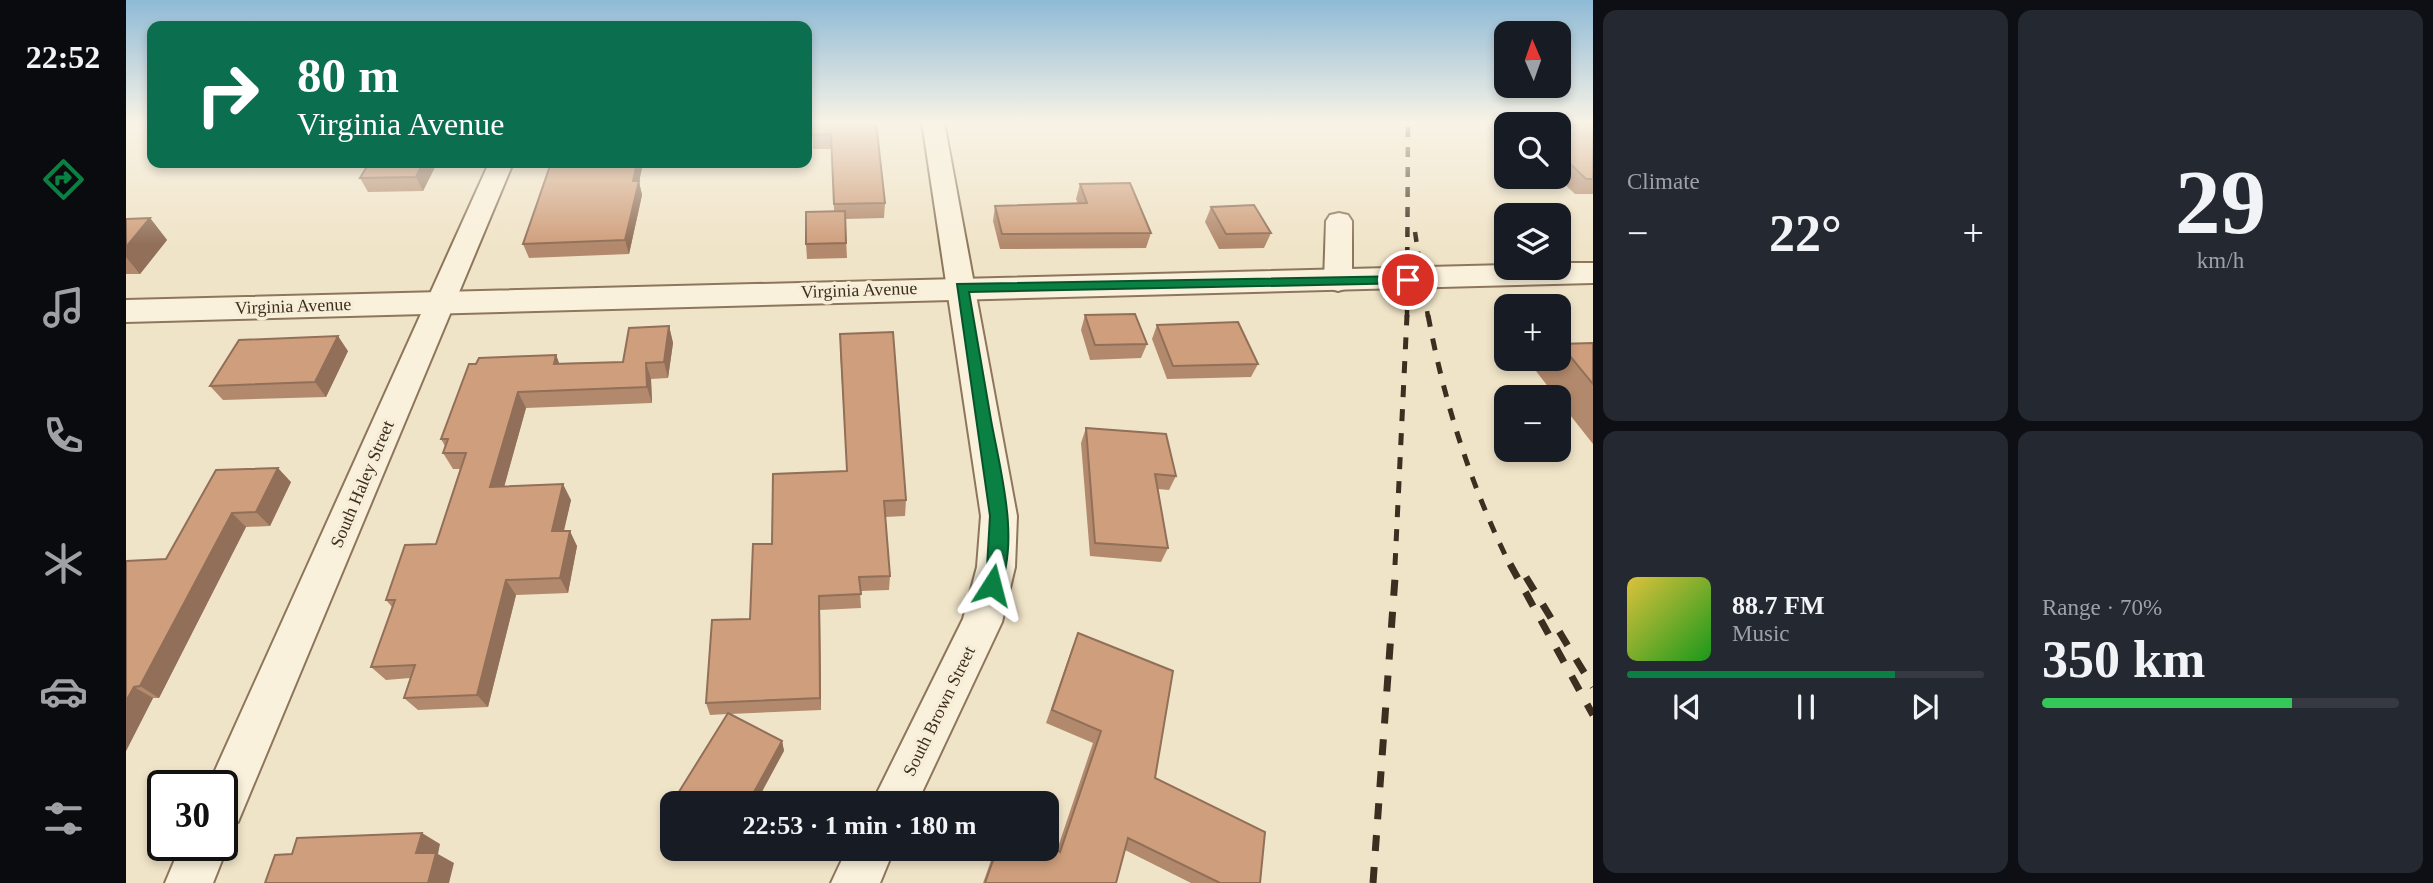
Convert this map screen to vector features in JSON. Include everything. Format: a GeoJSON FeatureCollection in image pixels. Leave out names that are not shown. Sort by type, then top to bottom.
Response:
{"type":"FeatureCollection","features":[{"type":"Feature","properties":{"kind":"street","name":"South Brown Street"},"geometry":{"type":"LineString","coordinates":[[900,791],[982,622],[996,567],[999,516],[940,163]]}},
{"type":"Feature","properties":{"kind":"street","name":"South Haley Street"},"geometry":{"type":"LineString","coordinates":[[238,770],[499,168]]}},
{"type":"Feature","properties":{"kind":"street"},"geometry":{"type":"LineString","coordinates":[[1338,282],[1339,221]]}},
{"type":"Feature","properties":{"kind":"street","name":"Virginia Avenue"},"geometry":{"type":"LineString","coordinates":[[126,311],[1593,274]]}},
{"type":"Feature","properties":{"kind":"street"},"geometry":{"type":"LineString","coordinates":[[189,883],[198,861]]}},
{"type":"Feature","properties":{"kind":"street"},"geometry":{"type":"LineString","coordinates":[[855,883],[865,861]]}},
{"type":"Feature","properties":{"kind":"building"},"geometry":{"type":"Polygon","coordinates":[[[832,163],[881,163],[885,203],[834,204],[832,163]]]}},
{"type":"Feature","properties":{"kind":"building"},"geometry":{"type":"Polygon","coordinates":[[[1571,163],[1593,163],[1593,179],[1586,179],[1571,163]]]}},
{"type":"Feature","properties":{"kind":"building"},"geometry":{"type":"Polygon","coordinates":[[[366,168],[420,168],[416,177],[360,178],[366,168]]]}},
{"type":"Feature","properties":{"kind":"building"},"geometry":{"type":"Polygon","coordinates":[[[549,168],[636,168],[633,181],[639,181],[625,240],[523,244],[549,168]]]}},
{"type":"Feature","properties":{"kind":"building"},"geometry":{"type":"Polygon","coordinates":[[[1130,183],[1151,233],[1002,234],[995,206],[1087,203],[1080,184],[1130,183]]]}},
{"type":"Feature","properties":{"kind":"building"},"geometry":{"type":"Polygon","coordinates":[[[1254,205],[1271,233],[1226,234],[1211,207],[1254,205]]]}},
{"type":"Feature","properties":{"kind":"building"},"geometry":{"type":"Polygon","coordinates":[[[845,211],[846,243],[806,244],[806,212],[845,211]]]}},
{"type":"Feature","properties":{"kind":"building"},"geometry":{"type":"Polygon","coordinates":[[[150,218],[126,247],[126,219],[150,218]]]}},
{"type":"Feature","properties":{"kind":"building"},"geometry":{"type":"Polygon","coordinates":[[[1135,314],[1147,344],[1095,345],[1085,315],[1135,314]]]}},
{"type":"Feature","properties":{"kind":"building"},"geometry":{"type":"Polygon","coordinates":[[[1238,322],[1258,364],[1173,366],[1157,325],[1238,322]]]}},
{"type":"Feature","properties":{"kind":"building"},"geometry":{"type":"Polygon","coordinates":[[[669,326],[664,362],[646,363],[647,387],[518,392],[490,487],[563,484],[552,531],[570,531],[560,578],[506,580],[477,695],[404,698],[415,665],[371,667],[395,600],[386,600],[405,545],[436,544],[466,453],[443,453],[448,439],[441,439],[469,364],[476,364],[479,358],[556,355],[554,364],[623,362],[629,328],[669,326]]]}},
{"type":"Feature","properties":{"kind":"building"},"geometry":{"type":"Polygon","coordinates":[[[893,332],[906,500],[884,501],[890,576],[859,577],[861,594],[819,596],[820,698],[706,703],[712,620],[750,619],[753,544],[772,544],[773,474],[847,471],[840,334],[893,332]]]}},
{"type":"Feature","properties":{"kind":"building"},"geometry":{"type":"Polygon","coordinates":[[[338,336],[315,382],[210,386],[239,340],[338,336]]]}},
{"type":"Feature","properties":{"kind":"building"},"geometry":{"type":"Polygon","coordinates":[[[1593,343],[1593,384],[1571,357],[1571,344],[1593,343]]]}},
{"type":"Feature","properties":{"kind":"building"},"geometry":{"type":"Polygon","coordinates":[[[1086,428],[1166,434],[1176,476],[1155,474],[1168,548],[1095,543],[1086,428]]]}},
{"type":"Feature","properties":{"kind":"building"},"geometry":{"type":"Polygon","coordinates":[[[278,468],[256,512],[232,513],[140,686],[134,687],[126,701],[126,561],[166,559],[216,470],[278,468]]]}},
{"type":"Feature","properties":{"kind":"building"},"geometry":{"type":"Polygon","coordinates":[[[1078,633],[1173,671],[1155,778],[1265,832],[1260,883],[1220,883],[1128,838],[1116,883],[985,883],[993,861],[1059,861],[1059,851],[1101,731],[1052,710],[1078,633]]]}},
{"type":"Feature","properties":{"kind":"building"},"geometry":{"type":"Polygon","coordinates":[[[728,713],[782,741],[755,791],[679,791],[728,713]]]}},
{"type":"Feature","properties":{"kind":"building"},"geometry":{"type":"Polygon","coordinates":[[[422,833],[416,853],[436,853],[428,883],[265,883],[275,855],[292,854],[297,838],[422,833]]]}},
{"type":"Feature","properties":{"kind":"railway"},"geometry":{"type":"LineString","coordinates":[[1407,317],[1408,163]]}},
{"type":"Feature","properties":{"kind":"railway"},"geometry":{"type":"LineString","coordinates":[[1415,232],[1428,317]]}},
{"type":"Feature","properties":{"kind":"railway"},"geometry":{"type":"LineString","coordinates":[[1395,565],[1407,315]]}},
{"type":"Feature","properties":{"kind":"railway"},"geometry":{"type":"LineString","coordinates":[[1428,315],[1442,380],[1460,443],[1483,505],[1510,565]]}},
{"type":"Feature","properties":{"kind":"railway"},"geometry":{"type":"LineString","coordinates":[[1373,883],[1396,564]]}},
{"type":"Feature","properties":{"kind":"railway"},"geometry":{"type":"LineString","coordinates":[[1510,564],[1593,715]]}},
{"type":"Feature","properties":{"kind":"railway"},"geometry":{"type":"LineString","coordinates":[[1526,577],[1593,687]]}},
{"type":"Feature","properties":{"kind":"route"},"geometry":{"type":"LineString","coordinates":[[992,585],[996,567],[999,516],[962,288],[1408,280]]}}]}
